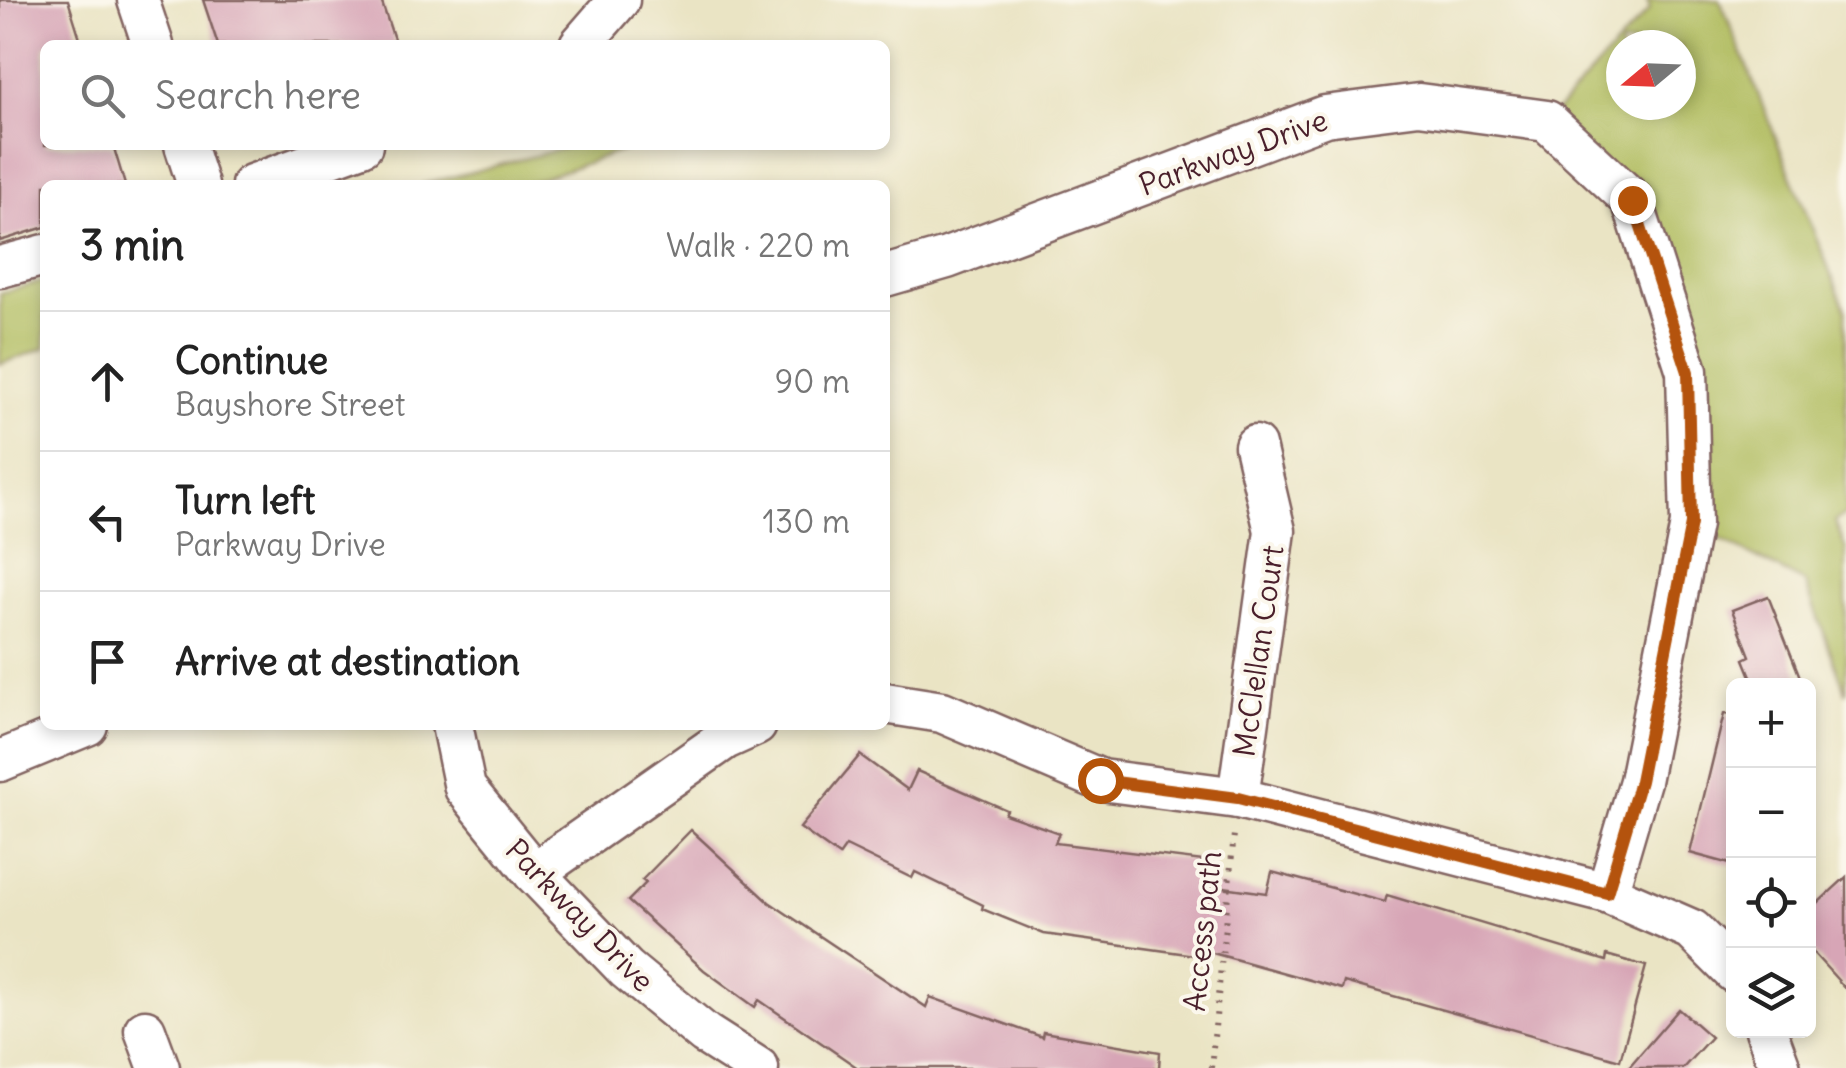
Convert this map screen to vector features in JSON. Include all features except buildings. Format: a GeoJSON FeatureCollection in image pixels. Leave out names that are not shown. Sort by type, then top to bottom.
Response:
{"type":"FeatureCollection","features":[{"type":"Feature","properties":{"kind":"street"},"geometry":{"type":"LineString","coordinates":[[138,0],[151,40]]}},
{"type":"Feature","properties":{"kind":"street"},"geometry":{"type":"LineString","coordinates":[[584,40],[619,0]]}},
{"type":"Feature","properties":{"kind":"street","name":"Parkway Drive"},"geometry":{"type":"LineString","coordinates":[[890,275],[946,258],[1325,116],[1419,104],[1546,121],[1632,200],[1688,372],[1691,524],[1640,781],[1607,893]]}},
{"type":"Feature","properties":{"kind":"street"},"geometry":{"type":"LineString","coordinates":[[187,150],[196,180]]}},
{"type":"Feature","properties":{"kind":"street"},"geometry":{"type":"LineString","coordinates":[[266,180],[348,150]]}},
{"type":"Feature","properties":{"kind":"street"},"geometry":{"type":"LineString","coordinates":[[0,267],[40,256]]}},
{"type":"Feature","properties":{"kind":"street","name":"McClellan Court"},"geometry":{"type":"LineString","coordinates":[[1238,798],[1275,531],[1255,446]]}},
{"type":"Feature","properties":{"kind":"street"},"geometry":{"type":"LineString","coordinates":[[890,704],[942,712],[1100,780],[1238,798],[1607,893],[1692,930],[1726,964]]}},
{"type":"Feature","properties":{"kind":"street"},"geometry":{"type":"LineString","coordinates":[[0,761],[75,730]]}},
{"type":"Feature","properties":{"kind":"street","name":"Parkway Drive"},"geometry":{"type":"LineString","coordinates":[[453,730],[465,788],[534,873],[626,969],[704,1034],[758,1068]]}},
{"type":"Feature","properties":{"kind":"street"},"geometry":{"type":"LineString","coordinates":[[534,873],[724,738],[744,730]]}},
{"type":"Feature","properties":{"kind":"street"},"geometry":{"type":"LineString","coordinates":[[146,1030],[159,1068]]}},
{"type":"Feature","properties":{"kind":"street"},"geometry":{"type":"LineString","coordinates":[[1769,1038],[1780,1068]]}},
{"type":"Feature","properties":{"kind":"path","name":"Access path"},"geometry":{"type":"LineString","coordinates":[[1211,1068],[1238,798]]}},
{"type":"Feature","properties":{"kind":"green space"},"geometry":{"type":"Polygon","coordinates":[[[1647,0],[1720,0],[1846,311],[1846,514],[1835,521],[1846,550],[1846,693],[1805,583],[1691,524],[1687,371],[1632,200],[1547,121],[1606,57],[1606,120],[1696,120],[1696,30],[1631,30],[1650,9],[1647,0]]]}},
{"type":"Feature","properties":{"kind":"green space"},"geometry":{"type":"Polygon","coordinates":[[[557,150],[624,150],[537,180],[440,180],[557,150]]]}},
{"type":"Feature","properties":{"kind":"green space"},"geometry":{"type":"Polygon","coordinates":[[[40,282],[40,350],[0,364],[0,293],[40,282]]]}},
{"type":"Feature","properties":{"kind":"route"},"geometry":{"type":"LineString","coordinates":[[1100,780],[1238,798],[1607,893],[1640,781],[1691,524],[1688,372],[1632,200]]}}]}
